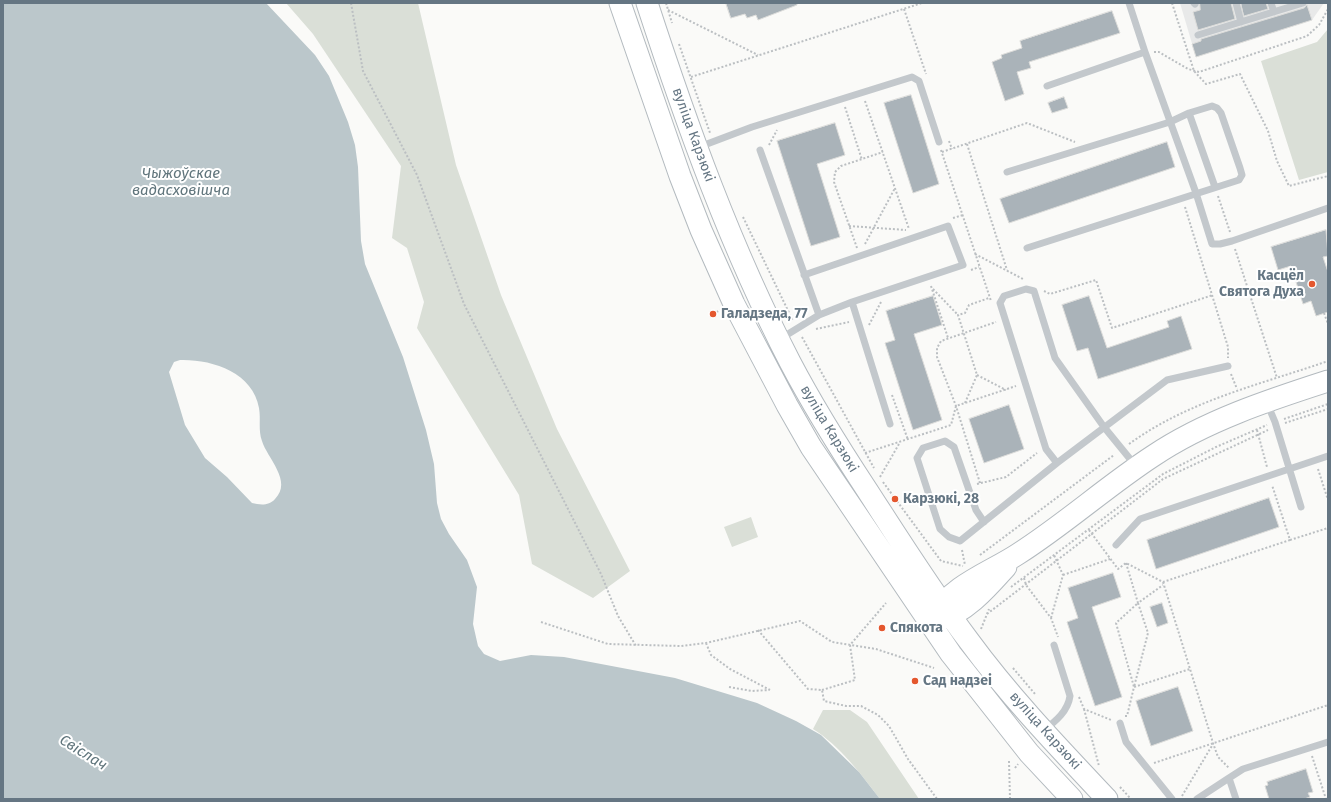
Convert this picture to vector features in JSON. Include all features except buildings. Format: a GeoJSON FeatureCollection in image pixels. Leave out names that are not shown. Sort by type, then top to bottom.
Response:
{"type":"FeatureCollection","features":[{"type":"Feature","properties":{"kind":"street","name":"вуліца Карзюкі"},"geometry":{"type":"LineString","coordinates":[[620,3],[680,176],[701,230],[734,304],[787,406],[811,447],[951,654],[1029,754],[1072,799]]}},
{"type":"Feature","properties":{"kind":"street","name":"вуліца Карзюкі"},"geometry":{"type":"LineString","coordinates":[[647,3],[705,144],[736,247],[778,340],[792,366],[841,449],[947,610],[978,653],[1042,731],[1107,799]]}},
{"type":"Feature","properties":{"kind":"street"},"geometry":{"type":"LineString","coordinates":[[929,623],[947,610],[974,578],[1018,555],[1154,455],[1211,425],[1266,401],[1328,381]]}},
{"type":"Feature","properties":{"kind":"lane"},"geometry":{"type":"LineString","coordinates":[[1128,3],[1196,193],[1212,244],[1220,244],[1328,208]]}},
{"type":"Feature","properties":{"kind":"lane"},"geometry":{"type":"LineString","coordinates":[[1236,3],[1241,22]]}},
{"type":"Feature","properties":{"kind":"lane"},"geometry":{"type":"LineString","coordinates":[[1271,3],[1274,12]]}},
{"type":"Feature","properties":{"kind":"lane"},"geometry":{"type":"LineString","coordinates":[[1198,35],[1303,3]]}},
{"type":"Feature","properties":{"kind":"lane"},"geometry":{"type":"LineString","coordinates":[[1047,86],[1146,52]]}},
{"type":"Feature","properties":{"kind":"lane"},"geometry":{"type":"LineString","coordinates":[[705,144],[863,91],[912,77],[919,81],[939,142]]}},
{"type":"Feature","properties":{"kind":"lane"},"geometry":{"type":"LineString","coordinates":[[1007,172],[1170,122],[1189,113],[1212,106],[1217,108],[1221,114],[1242,175],[1239,180],[1027,248]]}},
{"type":"Feature","properties":{"kind":"lane"},"geometry":{"type":"LineString","coordinates":[[1189,113],[1215,187]]}},
{"type":"Feature","properties":{"kind":"lane"},"geometry":{"type":"LineString","coordinates":[[763,151],[804,275],[819,314]]}},
{"type":"Feature","properties":{"kind":"lane"},"geometry":{"type":"LineString","coordinates":[[778,340],[798,331],[819,314],[963,265],[948,226],[804,275]]}},
{"type":"Feature","properties":{"kind":"lane"},"geometry":{"type":"LineString","coordinates":[[1058,463],[1046,449],[1000,303],[1004,296],[1026,289],[1034,290],[1055,358],[1104,427],[1123,448],[1137,467]]}},
{"type":"Feature","properties":{"kind":"lane"},"geometry":{"type":"LineString","coordinates":[[852,302],[856,320],[890,424]]}},
{"type":"Feature","properties":{"kind":"lane"},"geometry":{"type":"LineString","coordinates":[[984,522],[976,510],[954,447],[945,441],[923,448],[917,458],[940,529],[949,537],[960,541],[984,522],[1058,463],[1104,427],[1167,380],[1228,366]]}},
{"type":"Feature","properties":{"kind":"lane"},"geometry":{"type":"LineString","coordinates":[[1266,401],[1275,424],[1301,507]]}},
{"type":"Feature","properties":{"kind":"lane"},"geometry":{"type":"LineString","coordinates":[[1116,544],[1140,519],[1328,456]]}},
{"type":"Feature","properties":{"kind":"lane"},"geometry":{"type":"LineString","coordinates":[[1042,731],[1057,720],[1069,705],[1070,700],[1056,642]]}},
{"type":"Feature","properties":{"kind":"lane"},"geometry":{"type":"LineString","coordinates":[[1119,721],[1126,742],[1172,799]]}},
{"type":"Feature","properties":{"kind":"lane"},"geometry":{"type":"LineString","coordinates":[[1197,799],[1227,775],[1328,742]]}},
{"type":"Feature","properties":{"kind":"lane"},"geometry":{"type":"LineString","coordinates":[[1227,775],[1236,799]]}},
{"type":"Feature","properties":{"kind":"path"},"geometry":{"type":"LineString","coordinates":[[351,3],[363,71],[417,175],[464,304],[602,574],[618,616],[636,646]]}},
{"type":"Feature","properties":{"kind":"path"},"geometry":{"type":"LineString","coordinates":[[666,3],[673,25]]}},
{"type":"Feature","properties":{"kind":"path"},"geometry":{"type":"LineString","coordinates":[[691,77],[922,3]]}},
{"type":"Feature","properties":{"kind":"path"},"geometry":{"type":"LineString","coordinates":[[1172,3],[1194,71],[1206,84],[1240,74],[1268,131],[1277,161],[1289,186],[1328,176]]}},
{"type":"Feature","properties":{"kind":"path"},"geometry":{"type":"LineString","coordinates":[[1146,52],[1159,52],[1188,70],[1199,72],[1307,36],[1319,24],[1328,9]]}},
{"type":"Feature","properties":{"kind":"path"},"geometry":{"type":"LineString","coordinates":[[668,10],[758,55]]}},
{"type":"Feature","properties":{"kind":"path"},"geometry":{"type":"LineString","coordinates":[[678,39],[691,77],[705,144]]}},
{"type":"Feature","properties":{"kind":"path"},"geometry":{"type":"LineString","coordinates":[[863,91],[909,230]]}},
{"type":"Feature","properties":{"kind":"path"},"geometry":{"type":"LineString","coordinates":[[844,105],[862,160]]}},
{"type":"Feature","properties":{"kind":"path"},"geometry":{"type":"LineString","coordinates":[[942,152],[1027,123],[1089,147]]}},
{"type":"Feature","properties":{"kind":"path"},"geometry":{"type":"LineString","coordinates":[[763,151],[779,126]]}},
{"type":"Feature","properties":{"kind":"path"},"geometry":{"type":"LineString","coordinates":[[939,142],[991,304]]}},
{"type":"Feature","properties":{"kind":"path"},"geometry":{"type":"LineString","coordinates":[[967,144],[1007,271]]}},
{"type":"Feature","properties":{"kind":"path"},"geometry":{"type":"LineString","coordinates":[[870,245],[857,249],[834,182],[835,172],[841,166],[883,152]]}},
{"type":"Feature","properties":{"kind":"path"},"geometry":{"type":"LineString","coordinates":[[1215,187],[1277,378]]}},
{"type":"Feature","properties":{"kind":"path"},"geometry":{"type":"LineString","coordinates":[[863,247],[895,188]]}},
{"type":"Feature","properties":{"kind":"path"},"geometry":{"type":"LineString","coordinates":[[1182,198],[1228,347],[1228,366],[1237,389]]}},
{"type":"Feature","properties":{"kind":"path"},"geometry":{"type":"LineString","coordinates":[[742,215],[798,331],[865,453],[880,477],[941,561],[965,567],[972,562]]}},
{"type":"Feature","properties":{"kind":"path"},"geometry":{"type":"LineString","coordinates":[[950,219],[963,215]]}},
{"type":"Feature","properties":{"kind":"path"},"geometry":{"type":"LineString","coordinates":[[849,226],[909,230]]}},
{"type":"Feature","properties":{"kind":"path"},"geometry":{"type":"LineString","coordinates":[[903,234],[910,232],[909,230]]}},
{"type":"Feature","properties":{"kind":"path"},"geometry":{"type":"LineString","coordinates":[[975,254],[1025,281]]}},
{"type":"Feature","properties":{"kind":"path"},"geometry":{"type":"LineString","coordinates":[[965,271],[979,267]]}},
{"type":"Feature","properties":{"kind":"path"},"geometry":{"type":"LineString","coordinates":[[1038,287],[1050,294],[1096,280],[1112,328],[1213,295]]}},
{"type":"Feature","properties":{"kind":"path"},"geometry":{"type":"LineString","coordinates":[[930,283],[948,338]]}},
{"type":"Feature","properties":{"kind":"path"},"geometry":{"type":"LineString","coordinates":[[932,289],[958,315],[977,375],[965,403]]}},
{"type":"Feature","properties":{"kind":"path"},"geometry":{"type":"LineString","coordinates":[[958,315],[965,313],[969,305],[989,298]]}},
{"type":"Feature","properties":{"kind":"path"},"geometry":{"type":"LineString","coordinates":[[798,331],[824,328],[864,317],[868,326],[883,299]]}},
{"type":"Feature","properties":{"kind":"path"},"geometry":{"type":"LineString","coordinates":[[1324,313],[1328,324]]}},
{"type":"Feature","properties":{"kind":"path"},"geometry":{"type":"LineString","coordinates":[[995,315],[999,328]]}},
{"type":"Feature","properties":{"kind":"path"},"geometry":{"type":"LineString","coordinates":[[980,483],[956,406],[937,357],[937,348],[940,341],[997,321]]}},
{"type":"Feature","properties":{"kind":"path"},"geometry":{"type":"LineString","coordinates":[[978,557],[1141,436],[1197,405],[1237,389],[1277,378],[1328,361]]}},
{"type":"Feature","properties":{"kind":"path"},"geometry":{"type":"LineString","coordinates":[[977,375],[1006,390]]}},
{"type":"Feature","properties":{"kind":"path"},"geometry":{"type":"LineString","coordinates":[[956,406],[1017,386],[1015,379]]}},
{"type":"Feature","properties":{"kind":"path"},"geometry":{"type":"LineString","coordinates":[[1011,588],[1163,474],[1216,447],[1328,404]]}},
{"type":"Feature","properties":{"kind":"path"},"geometry":{"type":"LineString","coordinates":[[865,453],[900,443],[951,425],[956,406]]}},
{"type":"Feature","properties":{"kind":"path"},"geometry":{"type":"LineString","coordinates":[[987,614],[1163,479],[1258,434],[1275,424],[1328,409]]}},
{"type":"Feature","properties":{"kind":"path"},"geometry":{"type":"LineString","coordinates":[[1257,430],[1269,477],[1290,540]]}},
{"type":"Feature","properties":{"kind":"path"},"geometry":{"type":"LineString","coordinates":[[880,477],[900,443]]}},
{"type":"Feature","properties":{"kind":"path"},"geometry":{"type":"LineString","coordinates":[[968,486],[1006,477],[1039,452]]}},
{"type":"Feature","properties":{"kind":"path"},"geometry":{"type":"LineString","coordinates":[[1323,467],[1318,468],[1328,500]]}},
{"type":"Feature","properties":{"kind":"path"},"geometry":{"type":"LineString","coordinates":[[1134,687],[1116,623],[1138,603],[1163,584],[1328,528]]}},
{"type":"Feature","properties":{"kind":"path"},"geometry":{"type":"LineString","coordinates":[[1089,530],[1118,569],[1126,563]]}},
{"type":"Feature","properties":{"kind":"path"},"geometry":{"type":"LineString","coordinates":[[960,541],[965,567]]}},
{"type":"Feature","properties":{"kind":"path"},"geometry":{"type":"LineString","coordinates":[[1051,618],[1063,575],[1058,560],[1054,555]]}},
{"type":"Feature","properties":{"kind":"path"},"geometry":{"type":"LineString","coordinates":[[1063,575],[1110,559]]}},
{"type":"Feature","properties":{"kind":"path"},"geometry":{"type":"LineString","coordinates":[[1126,563],[1163,584],[1218,757],[1230,768],[1227,775]]}},
{"type":"Feature","properties":{"kind":"path"},"geometry":{"type":"LineString","coordinates":[[1126,563],[1148,633],[1127,716],[1129,722]]}},
{"type":"Feature","properties":{"kind":"path"},"geometry":{"type":"LineString","coordinates":[[1024,578],[1026,585],[1051,618],[1056,642]]}},
{"type":"Feature","properties":{"kind":"path"},"geometry":{"type":"LineString","coordinates":[[758,630],[808,689],[822,690],[854,680],[850,646],[886,603]]}},
{"type":"Feature","properties":{"kind":"path"},"geometry":{"type":"LineString","coordinates":[[981,630],[989,608]]}},
{"type":"Feature","properties":{"kind":"path"},"geometry":{"type":"LineString","coordinates":[[541,622],[608,644],[636,646],[680,646],[706,643],[800,621],[832,642],[876,649],[934,668]]}},
{"type":"Feature","properties":{"kind":"path"},"geometry":{"type":"LineString","coordinates":[[706,643],[712,655],[730,669],[770,690],[752,691],[729,687]]}},
{"type":"Feature","properties":{"kind":"path"},"geometry":{"type":"LineString","coordinates":[[1134,687],[1190,669]]}},
{"type":"Feature","properties":{"kind":"path"},"geometry":{"type":"LineString","coordinates":[[822,690],[824,701],[846,706],[861,706],[878,715],[889,726],[908,759],[936,799]]}},
{"type":"Feature","properties":{"kind":"path"},"geometry":{"type":"LineString","coordinates":[[1079,695],[1099,766]]}},
{"type":"Feature","properties":{"kind":"path"},"geometry":{"type":"LineString","coordinates":[[1153,763],[1328,705]]}},
{"type":"Feature","properties":{"kind":"path"},"geometry":{"type":"LineString","coordinates":[[1084,709],[1111,720]]}},
{"type":"Feature","properties":{"kind":"path"},"geometry":{"type":"LineString","coordinates":[[1119,721],[1127,716]]}},
{"type":"Feature","properties":{"kind":"path"},"geometry":{"type":"LineString","coordinates":[[1182,796],[1213,743]]}},
{"type":"Feature","properties":{"kind":"path"},"geometry":{"type":"LineString","coordinates":[[1312,755],[1326,799]]}},
{"type":"Feature","properties":{"kind":"path"},"geometry":{"type":"LineString","coordinates":[[1149,758],[1158,769]]}},
{"type":"Feature","properties":{"kind":"path"},"geometry":{"type":"LineString","coordinates":[[1009,761],[1010,799]]}},
{"type":"Feature","properties":{"kind":"path"},"geometry":{"type":"LineString","coordinates":[[1177,791],[1188,799]]}},
{"type":"Feature","properties":{"kind":"shaded area"},"geometry":{"type":"Polygon","coordinates":[[[286,3],[418,3],[456,165],[501,295],[557,429],[630,571],[593,598],[532,564],[519,495],[417,328],[424,302],[407,248],[392,238],[401,166],[313,34],[286,3]]]}},
{"type":"Feature","properties":{"kind":"shaded area"},"geometry":{"type":"Polygon","coordinates":[[[1180,3],[1324,3],[1312,20],[1196,57],[1180,3]]]}},
{"type":"Feature","properties":{"kind":"shaded area"},"geometry":{"type":"Polygon","coordinates":[[[1328,29],[1328,172],[1299,180],[1261,61],[1317,42],[1328,29]]]}},
{"type":"Feature","properties":{"kind":"shaded area"},"geometry":{"type":"Polygon","coordinates":[[[751,517],[758,537],[732,547],[724,527],[751,517]]]}},
{"type":"Feature","properties":{"kind":"shaded area"},"geometry":{"type":"Polygon","coordinates":[[[823,710],[850,710],[867,722],[919,799],[880,799],[858,770],[841,752],[813,729],[823,710]]]}},
{"type":"Feature","properties":{"kind":"water","name":"Чыжоўскае вадасховішча"},"geometry":{"type":"Polygon","coordinates":[[[3,3],[266,3],[315,55],[329,76],[348,122],[355,145],[358,167],[361,241],[365,264],[403,357],[426,430],[434,464],[437,503],[441,519],[449,534],[467,560],[477,587],[473,624],[478,646],[484,654],[500,661],[531,655],[564,657],[675,678],[757,703],[796,721],[821,735],[859,772],[880,799],[3,799],[3,3]],[[180,360],[174,362],[169,372],[185,425],[205,458],[227,477],[252,503],[270,503],[280,492],[280,477],[262,441],[260,433],[259,408],[255,396],[248,385],[240,377],[229,370],[217,365],[192,360],[180,360]]]}},
{"type":"Feature","properties":{"kind":"place","name":"Касцёл Святога Духа"},"geometry":{"type":"Point","coordinates":[1312,284]}},
{"type":"Feature","properties":{"kind":"place","name":"Галадзеда, 77"},"geometry":{"type":"Point","coordinates":[713,314]}},
{"type":"Feature","properties":{"kind":"place","name":"Карзюкі, 28"},"geometry":{"type":"Point","coordinates":[895,499]}},
{"type":"Feature","properties":{"kind":"place","name":"Спякота"},"geometry":{"type":"Point","coordinates":[882,628]}},
{"type":"Feature","properties":{"kind":"place","name":"Сад надзеі"},"geometry":{"type":"Point","coordinates":[915,681]}},
{"type":"Feature","properties":{"kind":"water label","name":"Свіслач"},"geometry":{"type":"Point","coordinates":[83,753]}}]}
